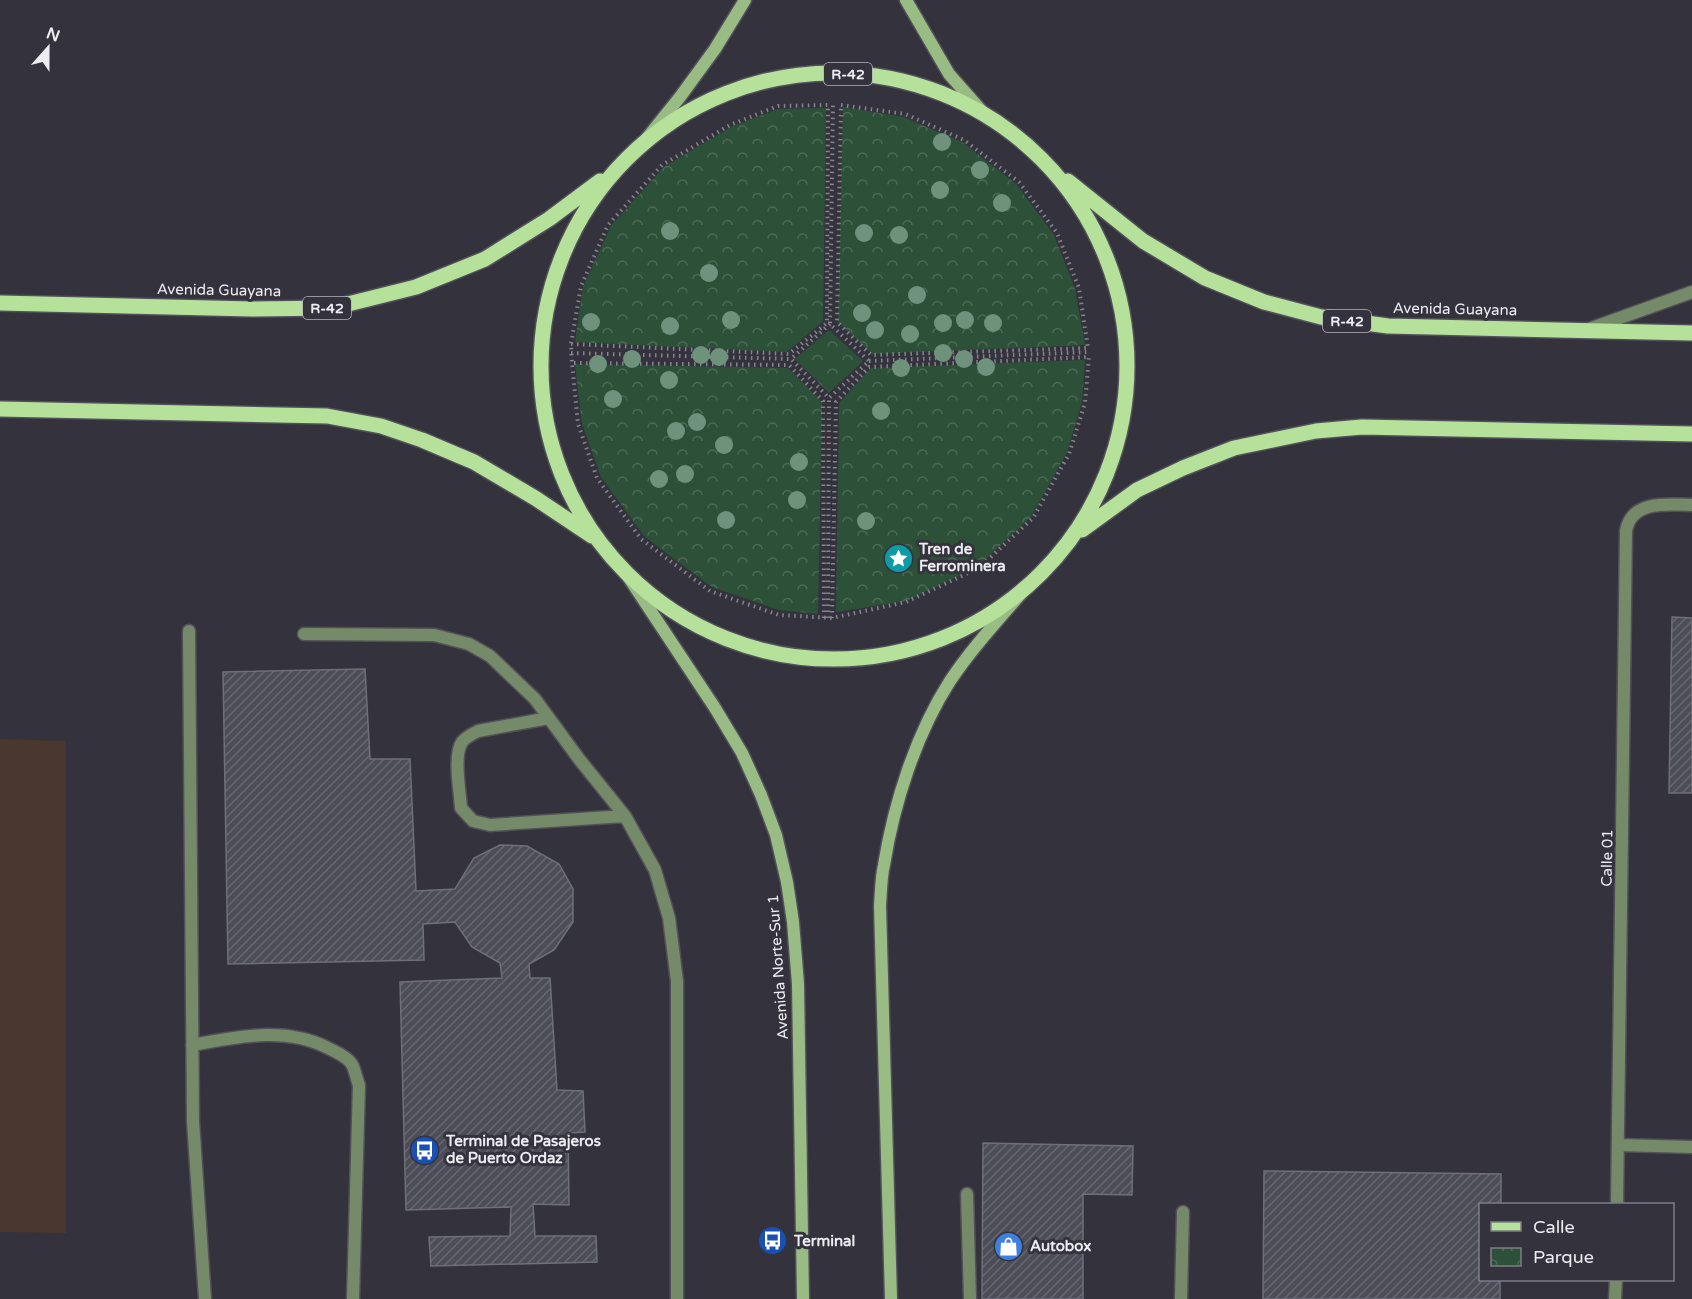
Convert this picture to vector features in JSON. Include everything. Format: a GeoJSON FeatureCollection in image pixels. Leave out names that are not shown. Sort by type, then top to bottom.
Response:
{"type":"FeatureCollection","features":[{"type":"Feature","properties":{"kind":"main road"},"geometry":{"type":"LineString","coordinates":[[643,143],[681,97],[715,49],[744,0]]}},
{"type":"Feature","properties":{"kind":"main road"},"geometry":{"type":"LineString","coordinates":[[906,0],[950,74],[987,117]]}},
{"type":"Feature","properties":{"kind":"main road","name":"R-42"},"geometry":{"type":"LineString","coordinates":[[811,74],[848,74],[884,78],[955,99],[987,117],[1018,138],[1045,163],[1069,191],[1106,255],[1118,290],[1125,326],[1128,362],[1126,399],[1120,435],[1098,495],[1075,535],[1052,564],[996,611],[964,629],[930,643],[885,654],[857,658],[821,658],[784,654],[748,645],[714,632],[673,609],[650,593],[623,569],[599,540],[579,510],[562,477],[543,406],[540,360],[548,297],[559,261],[574,228],[593,197],[616,168],[643,143],[680,116],[739,89],[774,79],[811,74]]}},
{"type":"Feature","properties":{"kind":"main road","name":"Avenida Guayana"},"geometry":{"type":"LineString","coordinates":[[1045,163],[1143,241],[1205,278],[1264,302],[1321,317],[1388,326],[1692,333]]}},
{"type":"Feature","properties":{"kind":"main road","name":"Avenida Guayana"},"geometry":{"type":"LineString","coordinates":[[0,303],[252,309],[332,308],[416,287],[485,259],[549,219],[616,168]]}},
{"type":"Feature","properties":{"kind":"main road","name":"R-42"},"geometry":{"type":"LineString","coordinates":[[0,409],[327,416],[381,426],[474,462],[599,540]]}},
{"type":"Feature","properties":{"kind":"main road","name":"R-42"},"geometry":{"type":"LineString","coordinates":[[1075,535],[1137,490],[1183,468],[1234,448],[1316,431],[1362,427],[1692,434]]}},
{"type":"Feature","properties":{"kind":"main road","name":"Avenida Norte-Sur 1"},"geometry":{"type":"LineString","coordinates":[[623,569],[742,753],[776,835],[788,882],[798,984],[802,1299]]}},
{"type":"Feature","properties":{"kind":"main road"},"geometry":{"type":"LineString","coordinates":[[891,1299],[880,906],[887,845],[904,780],[925,728],[950,682],[977,644],[1025,589]]}},
{"type":"Feature","properties":{"kind":"street"},"geometry":{"type":"LineString","coordinates":[[1585,330],[1692,292]]}},
{"type":"Feature","properties":{"kind":"street","name":"Calle 01"},"geometry":{"type":"LineString","coordinates":[[1617,1203],[1626,531],[1633,514],[1641,509],[1654,506],[1692,505]]}},
{"type":"Feature","properties":{"kind":"street"},"geometry":{"type":"LineString","coordinates":[[189,631],[193,1121],[206,1299]]}},
{"type":"Feature","properties":{"kind":"street"},"geometry":{"type":"LineString","coordinates":[[304,634],[434,635],[469,644],[490,656],[535,699],[625,816],[655,870],[669,918],[677,981],[677,1299]]}},
{"type":"Feature","properties":{"kind":"street"},"geometry":{"type":"LineString","coordinates":[[549,718],[478,731],[461,743],[457,755],[460,808],[473,821],[490,825],[625,816]]}},
{"type":"Feature","properties":{"kind":"street"},"geometry":{"type":"LineString","coordinates":[[192,1045],[238,1037],[279,1034],[314,1041],[340,1054],[351,1063],[358,1084],[353,1299]]}},
{"type":"Feature","properties":{"kind":"street"},"geometry":{"type":"LineString","coordinates":[[1619,1145],[1692,1146]]}},
{"type":"Feature","properties":{"kind":"street"},"geometry":{"type":"LineString","coordinates":[[967,1194],[970,1299]]}},
{"type":"Feature","properties":{"kind":"street"},"geometry":{"type":"LineString","coordinates":[[1181,1299],[1183,1212]]}},
{"type":"Feature","properties":{"kind":"street"},"geometry":{"type":"LineString","coordinates":[[1615,1299],[1616,1281]]}},
{"type":"Feature","properties":{"kind":"path"},"geometry":{"type":"LineString","coordinates":[[830,104],[830,324],[869,361]]}},
{"type":"Feature","properties":{"kind":"path"},"geometry":{"type":"LineString","coordinates":[[571,344],[789,354],[827,322],[830,104]]}},
{"type":"Feature","properties":{"kind":"path"},"geometry":{"type":"LineString","coordinates":[[841,105],[837,322],[871,355],[1089,352]]}},
{"type":"Feature","properties":{"kind":"path"},"geometry":{"type":"LineString","coordinates":[[841,105],[905,114],[954,135],[964,140],[1019,182],[1058,233],[1079,288],[1089,352],[1085,403],[1069,454],[1033,518],[979,568],[906,602],[828,618],[779,615],[710,591],[641,539],[597,478],[578,423],[571,344],[581,286],[608,225],[662,165],[730,125],[778,106],[841,105]]}},
{"type":"Feature","properties":{"kind":"path"},"geometry":{"type":"LineString","coordinates":[[571,353],[791,359],[830,324]]}},
{"type":"Feature","properties":{"kind":"path"},"geometry":{"type":"LineString","coordinates":[[829,398],[869,361],[1089,352]]}},
{"type":"Feature","properties":{"kind":"path"},"geometry":{"type":"LineString","coordinates":[[828,618],[836,402],[869,367],[1089,352]]}},
{"type":"Feature","properties":{"kind":"path"},"geometry":{"type":"LineString","coordinates":[[791,359],[829,398],[828,618]]}},
{"type":"Feature","properties":{"kind":"path"},"geometry":{"type":"LineString","coordinates":[[572,363],[789,365],[824,401],[828,618]]}},
{"type":"Feature","properties":{"kind":"shaded area"},"geometry":{"type":"Polygon","coordinates":[[[0,739],[66,741],[66,1233],[0,1232],[0,739]]]}},
{"type":"Feature","properties":{"kind":"green space"},"geometry":{"type":"Polygon","coordinates":[[[843,107],[903,117],[962,142],[1016,184],[1054,235],[1075,289],[1085,345],[872,354],[838,322],[843,107]]]}},
{"type":"Feature","properties":{"kind":"green space"},"geometry":{"type":"Polygon","coordinates":[[[826,108],[823,321],[787,352],[575,342],[583,287],[611,226],[664,167],[731,127],[778,109],[826,108]]]}},
{"type":"Feature","properties":{"kind":"green space"},"geometry":{"type":"Polygon","coordinates":[[[829,330],[863,361],[829,393],[795,359],[829,330]]]}},
{"type":"Feature","properties":{"kind":"green space"},"geometry":{"type":"Polygon","coordinates":[[[1085,360],[1082,402],[1067,452],[1031,517],[977,567],[906,601],[836,612],[839,403],[871,368],[1085,360]]]}},
{"type":"Feature","properties":{"kind":"green space"},"geometry":{"type":"Polygon","coordinates":[[[575,364],[788,368],[822,402],[818,614],[779,610],[712,587],[645,537],[601,477],[582,424],[575,364]]]}},
{"type":"Feature","properties":{"kind":"building"},"geometry":{"type":"Polygon","coordinates":[[[1672,617],[1692,618],[1692,793],[1669,793],[1672,617]]]}},
{"type":"Feature","properties":{"kind":"building"},"geometry":{"type":"Polygon","coordinates":[[[365,669],[370,759],[410,759],[416,891],[455,889],[474,858],[500,845],[527,846],[559,864],[573,889],[573,922],[554,950],[529,964],[530,978],[550,978],[557,1090],[583,1091],[585,1132],[568,1133],[569,1205],[533,1204],[535,1236],[596,1236],[597,1262],[431,1266],[429,1237],[510,1236],[511,1207],[406,1210],[400,982],[502,978],[500,963],[472,947],[455,922],[423,924],[424,960],[228,964],[223,672],[365,669]]]}},
{"type":"Feature","properties":{"kind":"building"},"geometry":{"type":"Polygon","coordinates":[[[983,1143],[1133,1146],[1132,1195],[1083,1194],[1083,1299],[982,1299],[983,1143]]]}},
{"type":"Feature","properties":{"kind":"building"},"geometry":{"type":"Polygon","coordinates":[[[1264,1171],[1501,1174],[1501,1203],[1479,1203],[1479,1281],[1500,1281],[1500,1299],[1263,1299],[1264,1171]]]}},
{"type":"Feature","properties":{"kind":"place","name":"Tren de Ferrominera"},"geometry":{"type":"Point","coordinates":[898,558]}},
{"type":"Feature","properties":{"kind":"place","name":"Terminal de Pasajeros de Puerto Ordaz"},"geometry":{"type":"Point","coordinates":[425,1150]}},
{"type":"Feature","properties":{"kind":"place","name":"Terminal"},"geometry":{"type":"Point","coordinates":[773,1241]}},
{"type":"Feature","properties":{"kind":"place","name":"Autobox"},"geometry":{"type":"Point","coordinates":[1009,1246]}}]}
